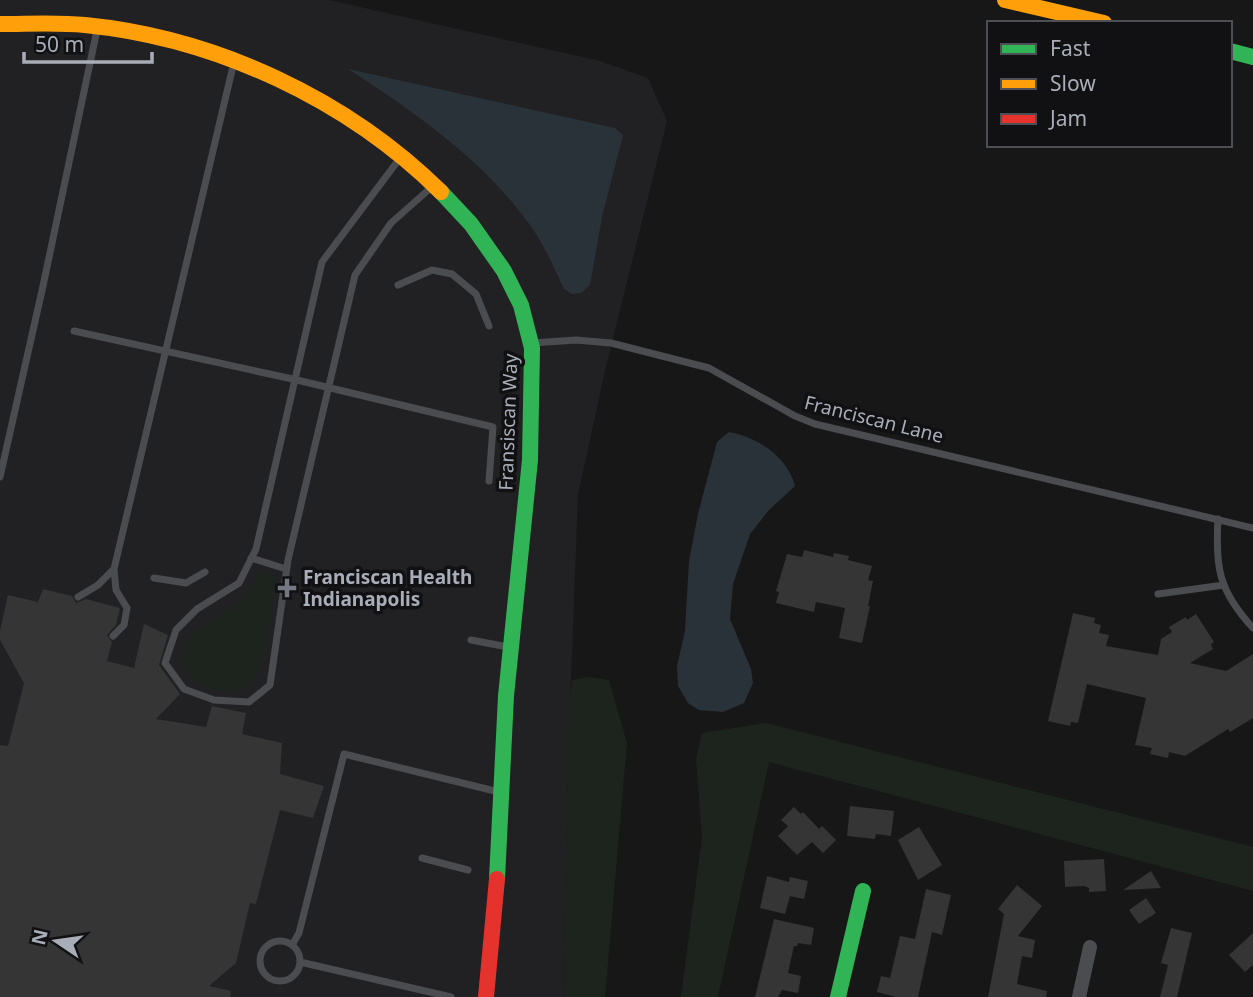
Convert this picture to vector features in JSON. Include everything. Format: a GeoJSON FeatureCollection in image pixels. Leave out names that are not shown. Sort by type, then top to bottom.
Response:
{"type":"FeatureCollection","features":[{"type":"Feature","properties":{"kind":"main road"},"geometry":{"type":"LineString","coordinates":[[1004,0],[1095,21]]}},
{"type":"Feature","properties":{"kind":"main road","name":"Fransiscan Way"},"geometry":{"type":"LineString","coordinates":[[0,24],[98,27],[161,39],[234,61],[309,94],[402,155],[435,184],[478,232],[516,290],[531,343],[533,422],[510,648],[492,953],[486,997]]}},
{"type":"Feature","properties":{"kind":"main road"},"geometry":{"type":"LineString","coordinates":[[1232,52],[1253,57]]}},
{"type":"Feature","properties":{"kind":"main road"},"geometry":{"type":"LineString","coordinates":[[838,997],[863,891]]}},
{"type":"Feature","properties":{"kind":"street"},"geometry":{"type":"LineString","coordinates":[[1079,997],[1090,947]]}},
{"type":"Feature","properties":{"kind":"lane"},"geometry":{"type":"LineString","coordinates":[[0,477],[98,27]]}},
{"type":"Feature","properties":{"kind":"lane"},"geometry":{"type":"LineString","coordinates":[[113,636],[124,625],[127,608],[116,590],[114,569],[234,61]]}},
{"type":"Feature","properties":{"kind":"lane"},"geometry":{"type":"LineString","coordinates":[[402,155],[322,262],[256,549],[239,583],[197,609],[176,630],[165,663],[184,689],[214,700],[249,702],[270,685],[286,569],[355,275],[391,223],[435,184]]}},
{"type":"Feature","properties":{"kind":"lane"},"geometry":{"type":"LineString","coordinates":[[398,285],[432,270],[452,274],[476,294],[489,326]]}},
{"type":"Feature","properties":{"kind":"lane"},"geometry":{"type":"LineString","coordinates":[[74,331],[493,427],[489,481]]}},
{"type":"Feature","properties":{"kind":"lane","name":"Franciscan Lane"},"geometry":{"type":"LineString","coordinates":[[531,343],[576,340],[611,343],[709,368],[795,416],[815,424],[1253,528]]}},
{"type":"Feature","properties":{"kind":"lane"},"geometry":{"type":"LineString","coordinates":[[1218,519],[1216,553],[1224,585],[1253,628]]}},
{"type":"Feature","properties":{"kind":"lane"},"geometry":{"type":"LineString","coordinates":[[251,558],[286,569]]}},
{"type":"Feature","properties":{"kind":"lane"},"geometry":{"type":"LineString","coordinates":[[78,597],[98,585],[114,569]]}},
{"type":"Feature","properties":{"kind":"lane"},"geometry":{"type":"LineString","coordinates":[[155,578],[186,583],[205,572]]}},
{"type":"Feature","properties":{"kind":"lane"},"geometry":{"type":"LineString","coordinates":[[1158,594],[1224,585]]}},
{"type":"Feature","properties":{"kind":"lane"},"geometry":{"type":"LineString","coordinates":[[471,640],[510,648]]}},
{"type":"Feature","properties":{"kind":"lane"},"geometry":{"type":"LineString","coordinates":[[292,945],[299,933],[344,754],[500,793]]}},
{"type":"Feature","properties":{"kind":"lane"},"geometry":{"type":"LineString","coordinates":[[422,858],[468,870]]}},
{"type":"Feature","properties":{"kind":"lane"},"geometry":{"type":"LineString","coordinates":[[280,941],[297,950],[300,962],[294,974],[283,980],[270,978],[261,969],[261,956],[268,945],[280,941]]}},
{"type":"Feature","properties":{"kind":"lane"},"geometry":{"type":"LineString","coordinates":[[300,962],[451,997]]}},
{"type":"Feature","properties":{"kind":"shaded area","name":"Franciscan Health Indianapolis"},"geometry":{"type":"Polygon","coordinates":[[[0,0],[329,0],[600,61],[648,78],[667,121],[605,371],[578,495],[563,997],[0,997],[0,0]]]}},
{"type":"Feature","properties":{"kind":"shaded area"},"geometry":{"type":"Polygon","coordinates":[[[348,69],[615,128],[623,135],[602,217],[590,285],[581,293],[572,294],[564,289],[534,231],[495,183],[473,161],[425,122],[348,69]]]}},
{"type":"Feature","properties":{"kind":"shaded area"},"geometry":{"type":"Polygon","coordinates":[[[729,432],[750,438],[770,450],[786,466],[795,486],[769,510],[750,534],[733,584],[730,619],[751,669],[753,683],[744,703],[723,712],[699,710],[688,703],[678,686],[677,666],[685,631],[689,561],[698,514],[717,442],[729,432]]]}},
{"type":"Feature","properties":{"kind":"shaded area"},"geometry":{"type":"Polygon","coordinates":[[[259,573],[275,576],[275,583],[264,649],[256,673],[243,687],[221,690],[209,687],[190,674],[185,665],[187,645],[203,626],[237,604],[259,573]]]}},
{"type":"Feature","properties":{"kind":"shaded area"},"geometry":{"type":"Polygon","coordinates":[[[589,677],[609,680],[627,743],[605,997],[563,997],[569,706],[572,680],[589,677]]]}},
{"type":"Feature","properties":{"kind":"shaded area"},"geometry":{"type":"Polygon","coordinates":[[[766,723],[1253,847],[1253,891],[769,762],[718,997],[681,997],[702,837],[696,759],[702,733],[766,723]]]}},
{"type":"Feature","properties":{"kind":"building"},"geometry":{"type":"Polygon","coordinates":[[[804,550],[833,557],[834,553],[849,556],[848,560],[872,566],[868,580],[873,581],[870,606],[862,643],[839,638],[845,608],[816,602],[814,612],[776,603],[779,592],[776,591],[787,554],[802,557],[804,550]]]}},
{"type":"Feature","properties":{"kind":"building"},"geometry":{"type":"Polygon","coordinates":[[[43,589],[72,596],[76,603],[86,599],[120,608],[116,625],[107,635],[112,642],[107,661],[134,668],[144,624],[168,635],[159,665],[180,694],[156,719],[206,727],[212,706],[246,713],[242,734],[282,743],[280,774],[324,786],[313,818],[280,810],[256,904],[250,903],[236,963],[209,986],[231,991],[230,997],[0,997],[0,745],[8,746],[24,683],[0,640],[0,631],[8,595],[38,602],[43,589]]]}},
{"type":"Feature","properties":{"kind":"building"},"geometry":{"type":"Polygon","coordinates":[[[1073,613],[1095,618],[1094,623],[1101,625],[1099,633],[1109,635],[1106,646],[1158,655],[1161,639],[1172,632],[1169,627],[1196,614],[1214,642],[1211,644],[1213,649],[1190,663],[1226,671],[1253,654],[1253,718],[1230,732],[1228,729],[1185,756],[1169,752],[1168,758],[1150,754],[1152,748],[1135,745],[1146,698],[1087,684],[1078,723],[1071,722],[1070,726],[1048,721],[1073,613]]]}},
{"type":"Feature","properties":{"kind":"building"},"geometry":{"type":"Polygon","coordinates":[[[850,806],[894,811],[891,836],[876,834],[875,839],[847,836],[850,806]]]}},
{"type":"Feature","properties":{"kind":"building"},"geometry":{"type":"Polygon","coordinates":[[[794,807],[801,814],[803,812],[819,829],[822,826],[836,840],[823,853],[812,842],[797,855],[778,836],[788,826],[781,820],[794,807]]]}},
{"type":"Feature","properties":{"kind":"building"},"geometry":{"type":"Polygon","coordinates":[[[919,827],[942,865],[918,880],[898,840],[919,827]]]}},
{"type":"Feature","properties":{"kind":"building"},"geometry":{"type":"Polygon","coordinates":[[[1104,859],[1106,891],[1089,892],[1089,888],[1084,886],[1065,887],[1064,861],[1104,859]]]}},
{"type":"Feature","properties":{"kind":"building"},"geometry":{"type":"Polygon","coordinates":[[[1151,871],[1161,888],[1123,890],[1151,871]]]}},
{"type":"Feature","properties":{"kind":"building"},"geometry":{"type":"Polygon","coordinates":[[[767,876],[789,882],[790,877],[808,881],[804,899],[790,896],[785,914],[760,908],[767,876]]]}},
{"type":"Feature","properties":{"kind":"building"},"geometry":{"type":"Polygon","coordinates":[[[1017,885],[1042,906],[1018,936],[1035,940],[1032,958],[1022,956],[1017,984],[1047,991],[1046,997],[988,997],[1004,914],[998,909],[1017,885]]]}},
{"type":"Feature","properties":{"kind":"building"},"geometry":{"type":"Polygon","coordinates":[[[926,889],[951,895],[942,935],[932,932],[918,997],[896,997],[877,992],[881,976],[890,978],[900,936],[915,939],[926,889]]]}},
{"type":"Feature","properties":{"kind":"building"},"geometry":{"type":"Polygon","coordinates":[[[1146,898],[1156,913],[1139,924],[1129,910],[1146,898]]]}},
{"type":"Feature","properties":{"kind":"building"},"geometry":{"type":"Polygon","coordinates":[[[774,919],[814,928],[811,945],[798,943],[794,946],[788,973],[801,976],[798,993],[782,990],[778,997],[755,997],[774,919]]]}},
{"type":"Feature","properties":{"kind":"building"},"geometry":{"type":"Polygon","coordinates":[[[1171,928],[1192,933],[1177,997],[1160,997],[1168,965],[1161,963],[1171,928]]]}},
{"type":"Feature","properties":{"kind":"building"},"geometry":{"type":"Polygon","coordinates":[[[1253,933],[1253,965],[1245,972],[1229,955],[1253,933]]]}},
{"type":"Feature","properties":{"kind":"traffic: fast"},"geometry":{"type":"LineString","coordinates":[[1232,52],[1253,57]]}},
{"type":"Feature","properties":{"kind":"traffic: fast"},"geometry":{"type":"LineString","coordinates":[[441,192],[471,224],[504,271],[521,305],[532,348],[530,460],[506,696],[497,879]]}},
{"type":"Feature","properties":{"kind":"traffic: fast"},"geometry":{"type":"LineString","coordinates":[[838,997],[863,891]]}},
{"type":"Feature","properties":{"kind":"traffic: slow"},"geometry":{"type":"LineString","coordinates":[[1005,0],[1095,21]]}},
{"type":"Feature","properties":{"kind":"traffic: slow"},"geometry":{"type":"LineString","coordinates":[[0,24],[74,24],[134,32],[231,59],[278,79],[365,129],[441,192]]}},
{"type":"Feature","properties":{"kind":"traffic: jam"},"geometry":{"type":"LineString","coordinates":[[486,997],[497,879]]}},
{"type":"Feature","properties":{"kind":"place","name":"Franciscan Health Indianapolis"},"geometry":{"type":"Point","coordinates":[287,588]}}]}
